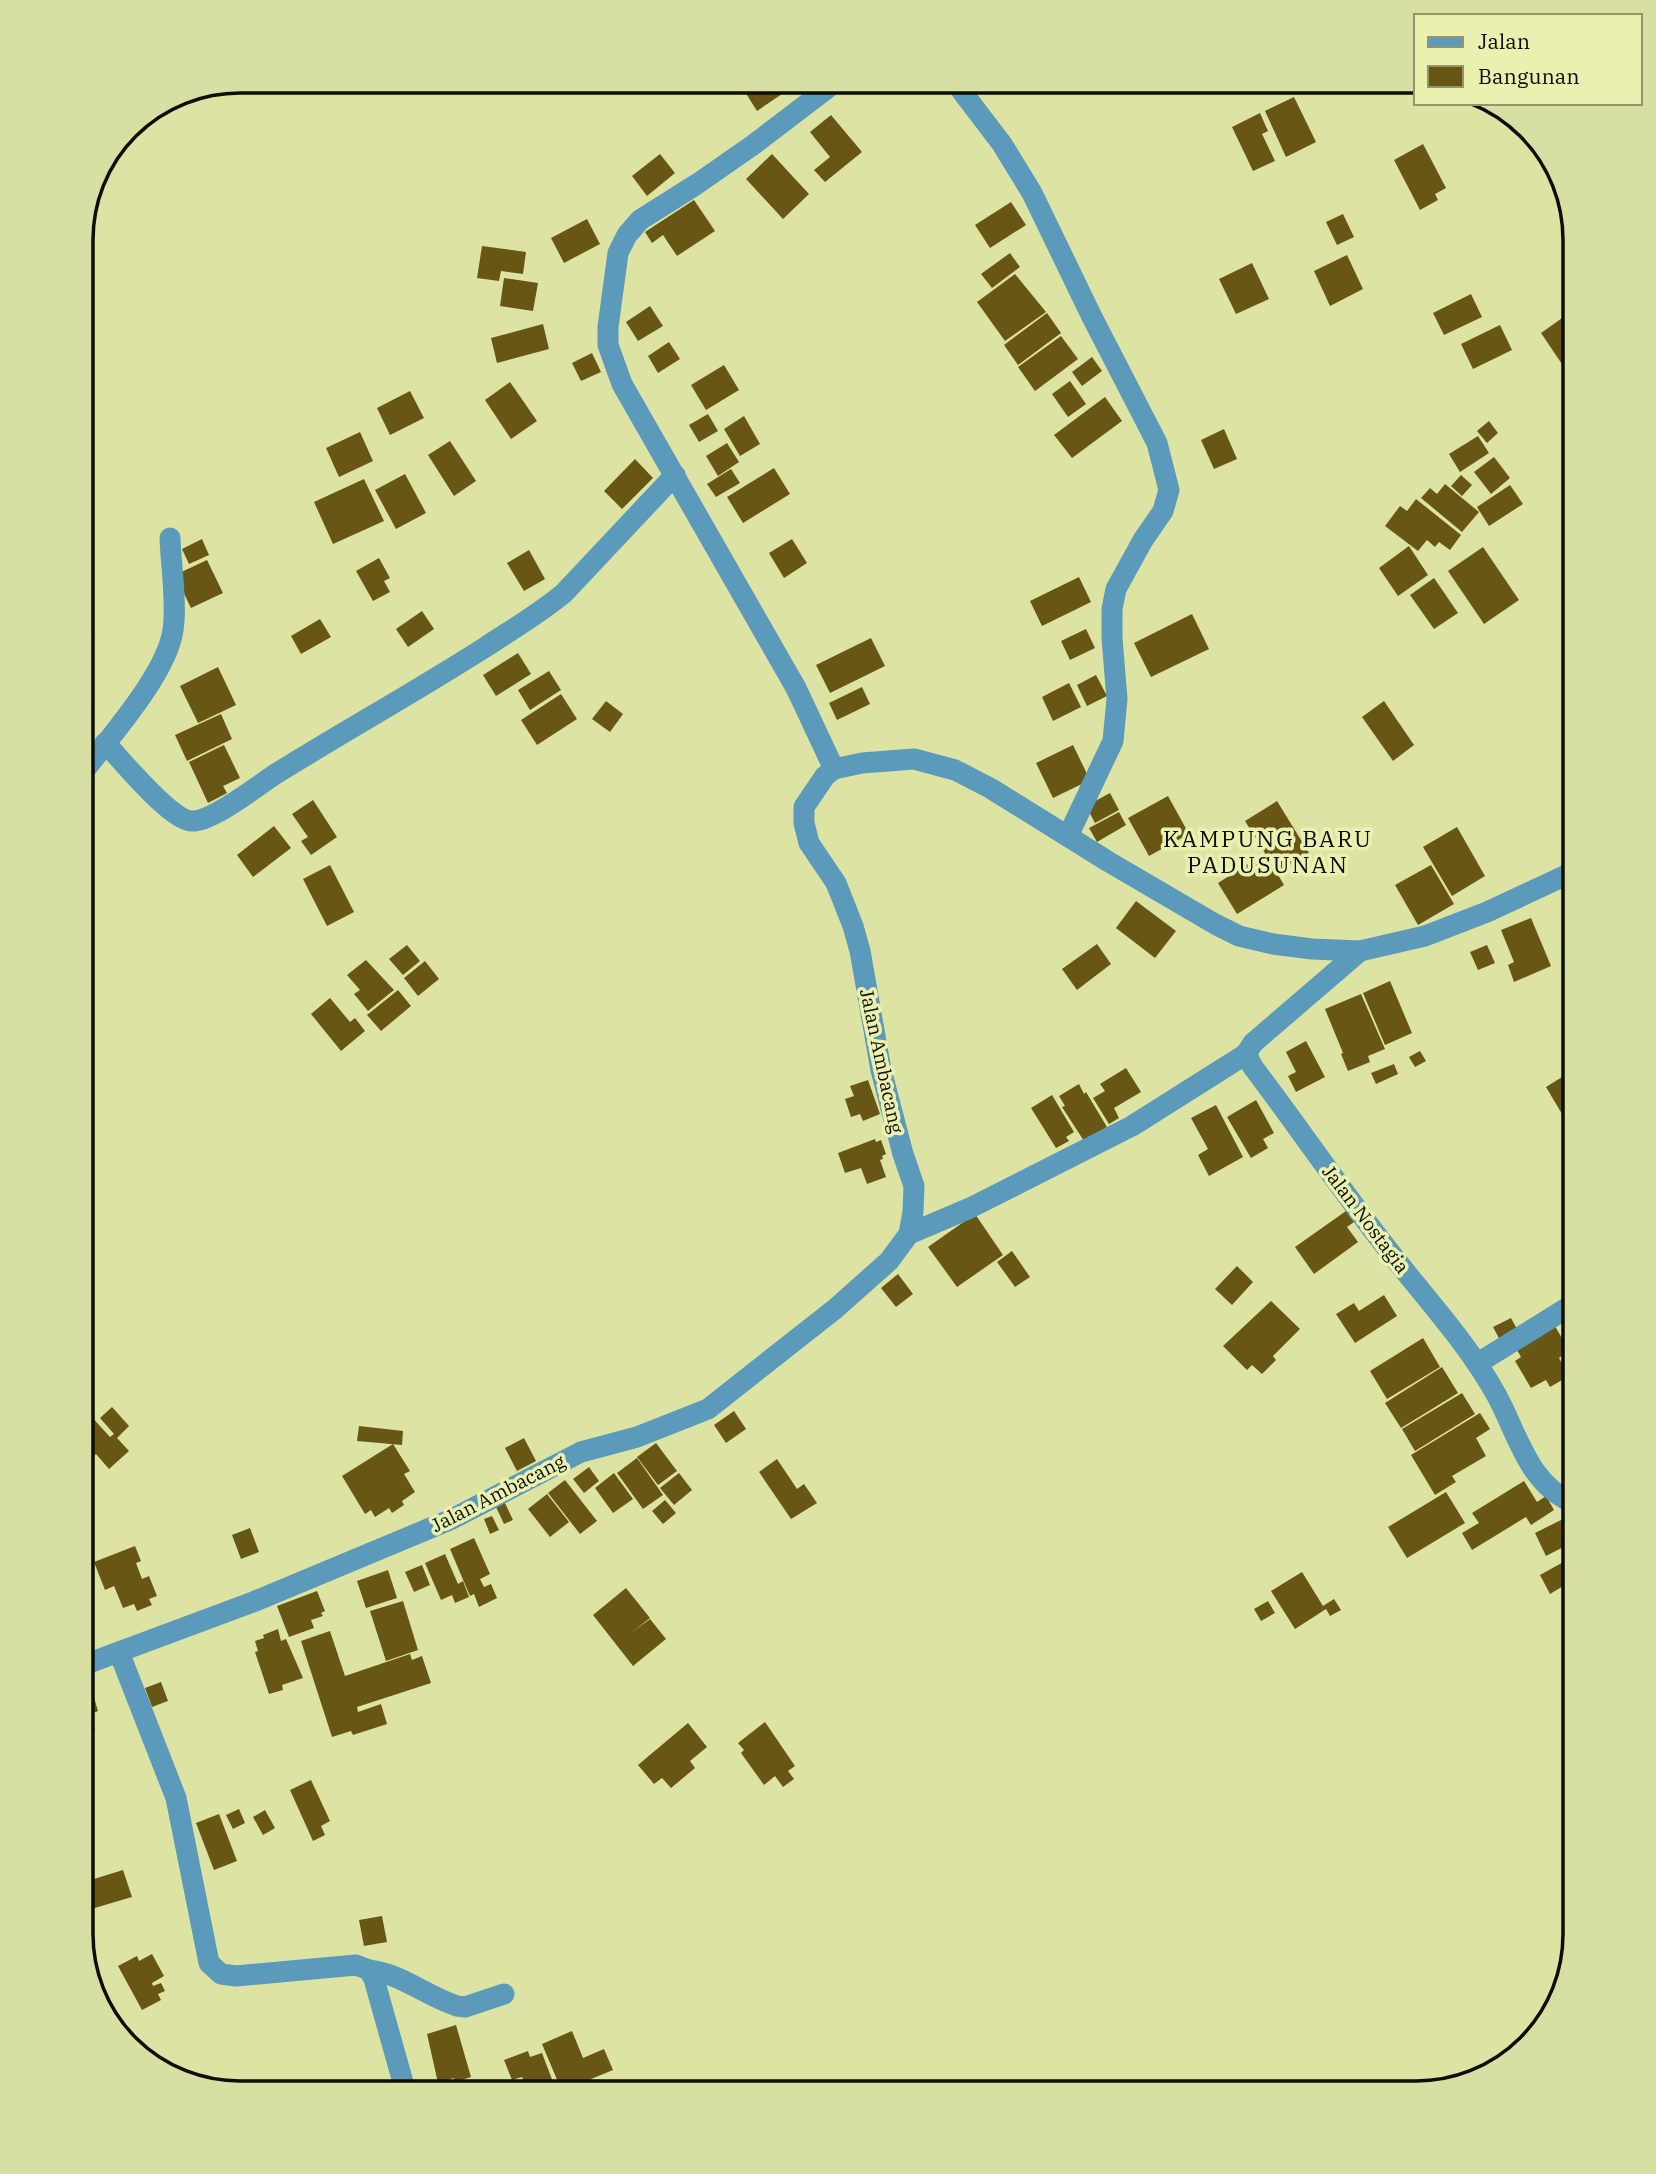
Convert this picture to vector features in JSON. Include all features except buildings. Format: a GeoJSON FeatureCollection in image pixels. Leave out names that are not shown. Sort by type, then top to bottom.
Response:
{"type":"FeatureCollection","features":[{"type":"Feature","properties":{"kind":"street"},"geometry":{"type":"LineString","coordinates":[[821,93],[698,184],[640,220],[626,235],[618,253],[608,345],[622,384],[796,688],[834,769],[893,759],[914,759],[955,770],[990,788],[1238,936],[1312,949],[1360,951],[1425,936],[1488,912],[1563,877]]}},
{"type":"Feature","properties":{"kind":"street"},"geometry":{"type":"LineString","coordinates":[[963,93],[1002,144],[1032,193],[1091,317],[1157,443],[1169,490],[1163,511],[1143,540],[1116,589],[1112,609],[1117,699],[1113,741],[1068,836]]}},
{"type":"Feature","properties":{"kind":"street"},"geometry":{"type":"LineString","coordinates":[[105,743],[171,812],[195,822],[229,806],[545,608],[564,593],[675,475]]}},
{"type":"Feature","properties":{"kind":"street"},"geometry":{"type":"LineString","coordinates":[[93,759],[151,683],[170,645],[174,628],[170,538]]}},
{"type":"Feature","properties":{"kind":"street","name":"Jalan Ambacang"},"geometry":{"type":"LineString","coordinates":[[93,1661],[253,1602],[452,1519],[581,1452],[637,1437],[708,1409],[835,1309],[889,1261],[909,1234],[914,1212],[914,1185],[881,1070],[860,951],[836,883],[809,843],[804,823],[804,807],[825,776],[834,769]]}},
{"type":"Feature","properties":{"kind":"street"},"geometry":{"type":"LineString","coordinates":[[909,1234],[970,1208],[1132,1126],[1246,1054],[1253,1043],[1360,951]]}},
{"type":"Feature","properties":{"kind":"street","name":"Jalan Nostagia"},"geometry":{"type":"LineString","coordinates":[[1246,1054],[1373,1230],[1423,1294],[1451,1324],[1478,1363],[1535,1474],[1554,1493],[1563,1498]]}},
{"type":"Feature","properties":{"kind":"street"},"geometry":{"type":"LineString","coordinates":[[1478,1363],[1563,1311]]}},
{"type":"Feature","properties":{"kind":"street"},"geometry":{"type":"LineString","coordinates":[[119,1652],[176,1798],[209,1963],[214,1969],[221,1974],[236,1976],[356,1965],[399,1977],[457,2006],[465,2007],[504,1994]]}},
{"type":"Feature","properties":{"kind":"street"},"geometry":{"type":"LineString","coordinates":[[369,1970],[374,1979],[402,2081]]}},
{"type":"Feature","properties":{"kind":"district","name":"KAMPUNG BARU PADUSUNAN"},"geometry":{"type":"Point","coordinates":[1268,851]}}]}
